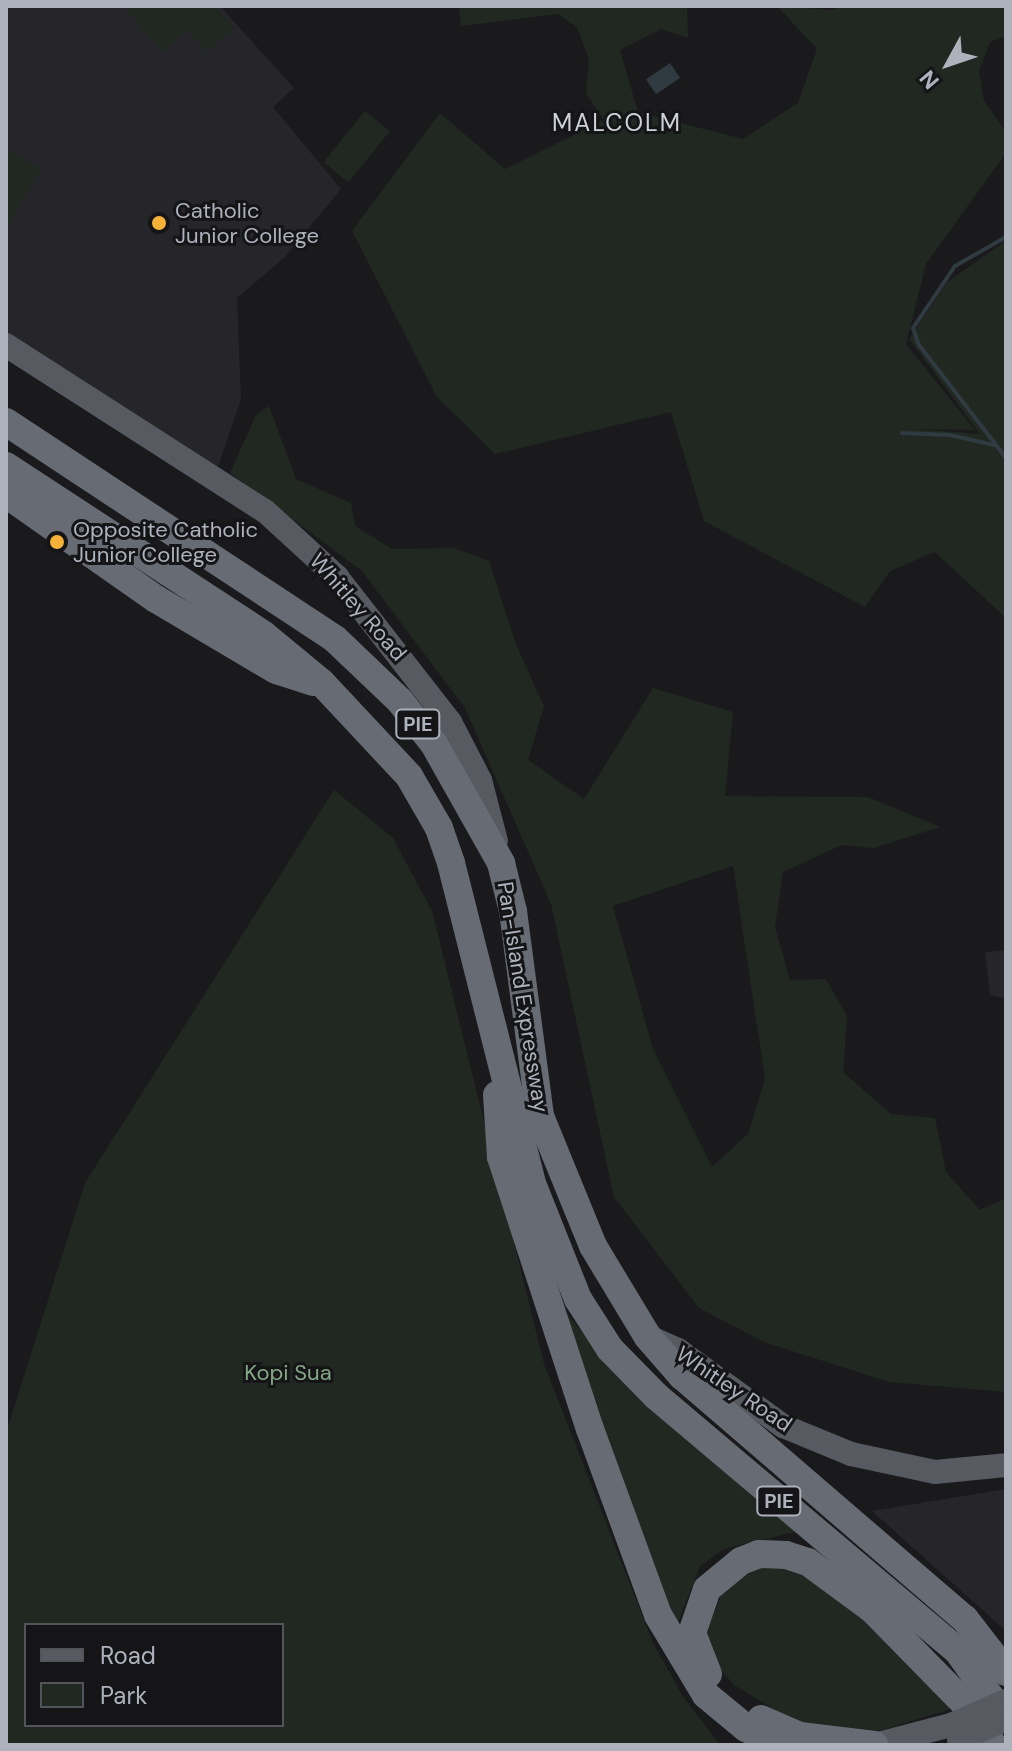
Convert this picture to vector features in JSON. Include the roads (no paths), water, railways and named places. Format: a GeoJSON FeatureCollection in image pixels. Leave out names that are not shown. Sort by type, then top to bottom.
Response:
{"type":"FeatureCollection","features":[{"type":"Feature","properties":{"kind":"highway","name":"Pan-Island Expressway"},"geometry":{"type":"LineString","coordinates":[[6,422],[176,529],[365,664],[434,744],[501,863],[513,911],[540,1116],[593,1246],[648,1337],[682,1376],[965,1619],[1006,1672]]}},
{"type":"Feature","properties":{"kind":"highway","name":"Pan-Island Expressway"},"geometry":{"type":"LineString","coordinates":[[6,466],[264,635],[322,683],[409,776],[439,828],[533,1186],[578,1299],[610,1349],[656,1396],[957,1650],[1006,1719]]}},
{"type":"Feature","properties":{"kind":"highway"},"geometry":{"type":"LineString","coordinates":[[6,494],[113,573],[206,630],[285,674],[322,683]]}},
{"type":"Feature","properties":{"kind":"highway"},"geometry":{"type":"LineString","coordinates":[[491,1019],[501,1157],[590,1429],[658,1615],[691,1676],[723,1711],[742,1745]]}},
{"type":"Feature","properties":{"kind":"highway"},"geometry":{"type":"LineString","coordinates":[[874,1745],[800,1736],[763,1721],[706,1672],[697,1654],[694,1621],[707,1589],[722,1573],[759,1554],[808,1562],[873,1610],[906,1642],[966,1705],[993,1745]]}},
{"type":"Feature","properties":{"kind":"highway"},"geometry":{"type":"LineString","coordinates":[[723,1711],[780,1745]]}},
{"type":"Feature","properties":{"kind":"main road","name":"Whitley Road"},"geometry":{"type":"LineString","coordinates":[[6,345],[265,511],[337,577],[450,722],[480,780],[501,863]]}},
{"type":"Feature","properties":{"kind":"main road","name":"Whitley Road"},"geometry":{"type":"LineString","coordinates":[[648,1337],[678,1350],[783,1426],[851,1454],[935,1472],[1006,1465]]}},
{"type":"Feature","properties":{"kind":"main road"},"geometry":{"type":"LineString","coordinates":[[951,1737],[1006,1701]]}},
{"type":"Feature","properties":{"kind":"main road"},"geometry":{"type":"LineString","coordinates":[[874,1745],[951,1737],[1006,1719]]}},
{"type":"Feature","properties":{"kind":"waterway"},"geometry":{"type":"LineString","coordinates":[[1006,237],[955,266],[913,328],[919,345],[1006,458]]}},
{"type":"Feature","properties":{"kind":"waterway"},"geometry":{"type":"LineString","coordinates":[[902,433],[950,435],[994,445]]}},
{"type":"Feature","properties":{"kind":"place","name":"Catholic Junior College"},"geometry":{"type":"Point","coordinates":[159,223]}},
{"type":"Feature","properties":{"kind":"place","name":"Opposite Catholic Junior College"},"geometry":{"type":"Point","coordinates":[57,542]}},
{"type":"Feature","properties":{"kind":"district","name":"MALCOLM"},"geometry":{"type":"Point","coordinates":[617,123]}},
{"type":"Feature","properties":{"kind":"park label","name":"Kopi Sua"},"geometry":{"type":"Point","coordinates":[288,1373]}}]}
